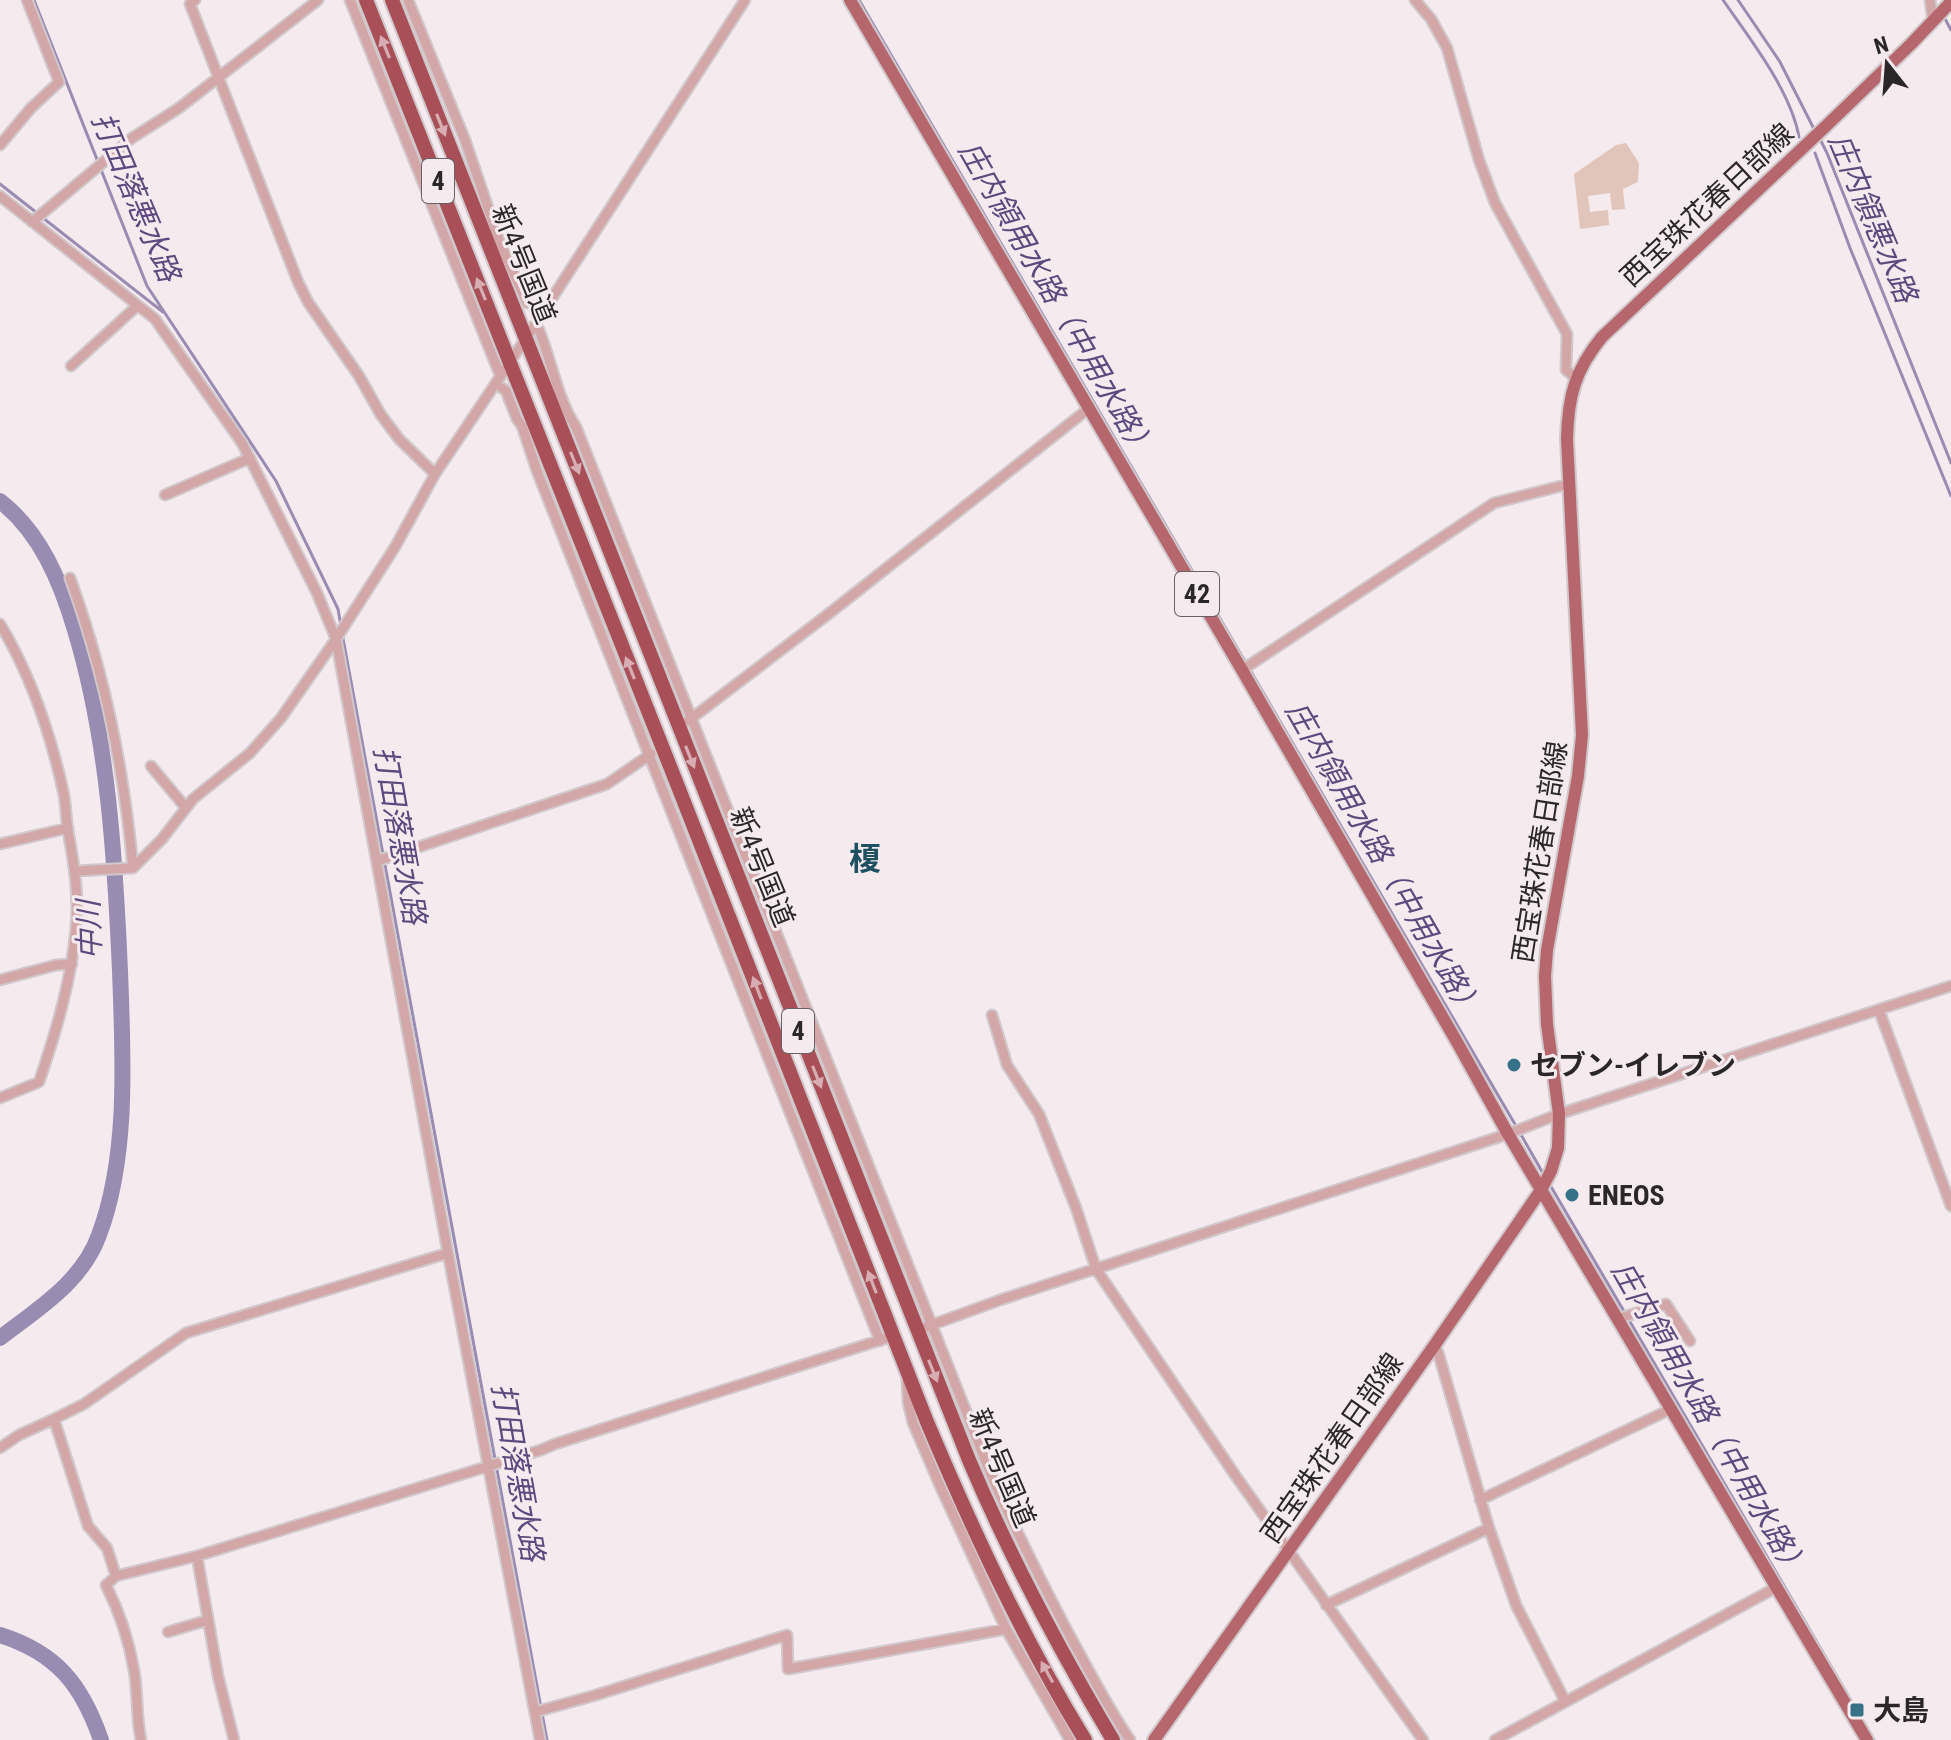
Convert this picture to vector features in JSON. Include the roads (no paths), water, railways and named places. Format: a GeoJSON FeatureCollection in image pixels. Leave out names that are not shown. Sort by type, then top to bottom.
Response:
{"type":"FeatureCollection","features":[{"type":"Feature","properties":{"kind":"highway","name":"新4号国道"},"geometry":{"type":"LineString","coordinates":[[366,0],[509,361],[532,437],[886,1338],[907,1370],[990,1564],[1085,1740]]}},
{"type":"Feature","properties":{"kind":"highway","name":"新4号国道"},"geometry":{"type":"LineString","coordinates":[[392,0],[532,334],[924,1327],[969,1460],[1009,1549],[1055,1639],[1113,1740]]}},
{"type":"Feature","properties":{"kind":"main road","name":"42"},"geometry":{"type":"LineString","coordinates":[[850,0],[1242,670],[1508,1134],[1867,1740]]}},
{"type":"Feature","properties":{"kind":"main road","name":"西宝珠花春日部線"},"geometry":{"type":"LineString","coordinates":[[1153,1740],[1434,1346],[1551,1171],[1558,1148],[1559,1114],[1547,1024],[1545,976],[1582,735],[1569,484],[1568,415],[1576,378],[1588,354],[1602,337],[1826,126],[1951,2]]}},
{"type":"Feature","properties":{"kind":"street"},"geometry":{"type":"LineString","coordinates":[[0,145],[31,108],[59,82],[27,0]]}},
{"type":"Feature","properties":{"kind":"street"},"geometry":{"type":"LineString","coordinates":[[195,0],[190,4],[308,302],[359,376],[381,415],[399,439],[435,474]]}},
{"type":"Feature","properties":{"kind":"street"},"geometry":{"type":"LineString","coordinates":[[32,222],[132,138],[179,108],[318,0]]}},
{"type":"Feature","properties":{"kind":"street"},"geometry":{"type":"LineString","coordinates":[[350,0],[500,375]]}},
{"type":"Feature","properties":{"kind":"street"},"geometry":{"type":"LineString","coordinates":[[408,0],[465,140],[498,255],[527,303]]}},
{"type":"Feature","properties":{"kind":"street"},"geometry":{"type":"LineString","coordinates":[[76,871],[133,868],[162,839],[193,799],[250,753],[281,718],[336,639],[395,547],[435,474],[509,361],[532,334],[745,0]]}},
{"type":"Feature","properties":{"kind":"street"},"geometry":{"type":"LineString","coordinates":[[1416,0],[1447,48],[1479,160],[1495,203],[1567,334],[1566,370],[1576,378]]}},
{"type":"Feature","properties":{"kind":"street"},"geometry":{"type":"LineString","coordinates":[[1930,0],[1933,21]]}},
{"type":"Feature","properties":{"kind":"street"},"geometry":{"type":"LineString","coordinates":[[1,199],[155,319],[242,443],[317,593],[336,639],[540,1740]]}},
{"type":"Feature","properties":{"kind":"street"},"geometry":{"type":"LineString","coordinates":[[71,366],[137,306]]}},
{"type":"Feature","properties":{"kind":"street"},"geometry":{"type":"LineString","coordinates":[[502,388],[517,419],[532,437]]}},
{"type":"Feature","properties":{"kind":"street"},"geometry":{"type":"LineString","coordinates":[[685,723],[1088,409]]}},
{"type":"Feature","properties":{"kind":"street"},"geometry":{"type":"LineString","coordinates":[[165,495],[250,458]]}},
{"type":"Feature","properties":{"kind":"street"},"geometry":{"type":"LineString","coordinates":[[1242,670],[1494,503],[1569,484]]}},
{"type":"Feature","properties":{"kind":"street"},"geometry":{"type":"LineString","coordinates":[[70,578],[88,631],[114,731],[133,868]]}},
{"type":"Feature","properties":{"kind":"street"},"geometry":{"type":"LineString","coordinates":[[0,624],[17,653],[39,704],[64,796],[76,871],[72,964],[60,1020],[39,1082],[0,1098]]}},
{"type":"Feature","properties":{"kind":"street"},"geometry":{"type":"LineString","coordinates":[[377,861],[607,784],[655,750]]}},
{"type":"Feature","properties":{"kind":"street"},"geometry":{"type":"LineString","coordinates":[[151,766],[186,808]]}},
{"type":"Feature","properties":{"kind":"street"},"geometry":{"type":"LineString","coordinates":[[1,840],[68,828]]}},
{"type":"Feature","properties":{"kind":"street"},"geometry":{"type":"LineString","coordinates":[[0,980],[56,965],[72,964]]}},
{"type":"Feature","properties":{"kind":"street"},"geometry":{"type":"LineString","coordinates":[[1130,1740],[1091,1675],[1013,1525],[924,1327],[1951,986]]}},
{"type":"Feature","properties":{"kind":"street"},"geometry":{"type":"LineString","coordinates":[[1879,1010],[1951,1206]]}},
{"type":"Feature","properties":{"kind":"street"},"geometry":{"type":"LineString","coordinates":[[992,1015],[1007,1065],[1039,1114],[1096,1269],[1226,1462],[1423,1740]]}},
{"type":"Feature","properties":{"kind":"street"},"geometry":{"type":"LineString","coordinates":[[0,1448],[19,1435],[84,1404],[186,1333],[448,1253]]}},
{"type":"Feature","properties":{"kind":"street"},"geometry":{"type":"LineString","coordinates":[[1617,1319],[1666,1304],[1690,1341]]}},
{"type":"Feature","properties":{"kind":"street"},"geometry":{"type":"LineString","coordinates":[[141,1740],[133,1667],[116,1605],[106,1585],[116,1576],[197,1556],[886,1338]]}},
{"type":"Feature","properties":{"kind":"street"},"geometry":{"type":"LineString","coordinates":[[1434,1346],[1480,1500],[1516,1605],[1565,1701]]}},
{"type":"Feature","properties":{"kind":"street"},"geometry":{"type":"LineString","coordinates":[[907,1370],[908,1402],[913,1423],[941,1488],[1006,1629],[1070,1740]]}},
{"type":"Feature","properties":{"kind":"street"},"geometry":{"type":"LineString","coordinates":[[1480,1500],[1671,1409]]}},
{"type":"Feature","properties":{"kind":"street"},"geometry":{"type":"LineString","coordinates":[[54,1419],[88,1526],[107,1548],[116,1576]]}},
{"type":"Feature","properties":{"kind":"street"},"geometry":{"type":"LineString","coordinates":[[1326,1605],[1489,1528]]}},
{"type":"Feature","properties":{"kind":"street"},"geometry":{"type":"LineString","coordinates":[[197,1556],[218,1676],[234,1740]]}},
{"type":"Feature","properties":{"kind":"street"},"geometry":{"type":"LineString","coordinates":[[1495,1740],[1777,1587]]}},
{"type":"Feature","properties":{"kind":"street"},"geometry":{"type":"LineString","coordinates":[[168,1632],[208,1620]]}},
{"type":"Feature","properties":{"kind":"street"},"geometry":{"type":"LineString","coordinates":[[535,1712],[787,1635],[788,1669],[1006,1629]]}},
{"type":"Feature","properties":{"kind":"waterway","name":"打田落悪水路"},"geometry":{"type":"LineString","coordinates":[[34,0],[147,286],[276,481],[338,609],[341,626]]}},
{"type":"Feature","properties":{"kind":"waterway","name":"庄内領用水路（中用水路）"},"geometry":{"type":"LineString","coordinates":[[859,0],[1516,1126]]}},
{"type":"Feature","properties":{"kind":"waterway"},"geometry":{"type":"LineString","coordinates":[[1723,0],[1779,84],[1799,137]]}},
{"type":"Feature","properties":{"kind":"waterway","name":"庄内領悪水路"},"geometry":{"type":"LineString","coordinates":[[1738,0],[1780,62],[1815,131]]}},
{"type":"Feature","properties":{"kind":"waterway"},"geometry":{"type":"LineString","coordinates":[[1943,15],[1951,30]]}},
{"type":"Feature","properties":{"kind":"waterway","name":"庄内領悪水路"},"geometry":{"type":"LineString","coordinates":[[1819,137],[1951,463]]}},
{"type":"Feature","properties":{"kind":"waterway"},"geometry":{"type":"LineString","coordinates":[[1815,153],[1850,248],[1951,496]]}},
{"type":"Feature","properties":{"kind":"waterway"},"geometry":{"type":"LineString","coordinates":[[0,184],[37,213]]}},
{"type":"Feature","properties":{"kind":"waterway"},"geometry":{"type":"LineString","coordinates":[[43,218],[163,312]]}},
{"type":"Feature","properties":{"kind":"waterway","name":"中川"},"geometry":{"type":"LineString","coordinates":[[0,501],[27,527],[56,576],[86,671],[102,756],[116,885],[123,1071],[120,1139],[109,1204],[99,1235],[82,1267],[58,1293],[0,1338]]}},
{"type":"Feature","properties":{"kind":"waterway","name":"打田落悪水路"},"geometry":{"type":"LineString","coordinates":[[342,633],[547,1740]]}},
{"type":"Feature","properties":{"kind":"waterway","name":"庄内領用水路（中用水路）"},"geometry":{"type":"LineString","coordinates":[[1520,1133],[1544,1175]]}},
{"type":"Feature","properties":{"kind":"waterway","name":"庄内領用水路（中用水路）"},"geometry":{"type":"LineString","coordinates":[[1550,1185],[1625,1313]]}},
{"type":"Feature","properties":{"kind":"waterway","name":"庄内領用水路（中用水路）"},"geometry":{"type":"LineString","coordinates":[[1629,1320],[1874,1740]]}},
{"type":"Feature","properties":{"kind":"waterway","name":"中川"},"geometry":{"type":"LineString","coordinates":[[0,1635],[37,1651],[65,1674],[85,1703],[101,1740]]}},
{"type":"Feature","properties":{"kind":"place","name":"セブン-イレブン"},"geometry":{"type":"Point","coordinates":[1514,1065]}},
{"type":"Feature","properties":{"kind":"place","name":"ENEOS"},"geometry":{"type":"Point","coordinates":[1572,1195]}},
{"type":"Feature","properties":{"kind":"place","name":"大島"},"geometry":{"type":"Point","coordinates":[1857,1710]}},
{"type":"Feature","properties":{"kind":"district","name":"榎"},"geometry":{"type":"Point","coordinates":[865,859]}}]}
